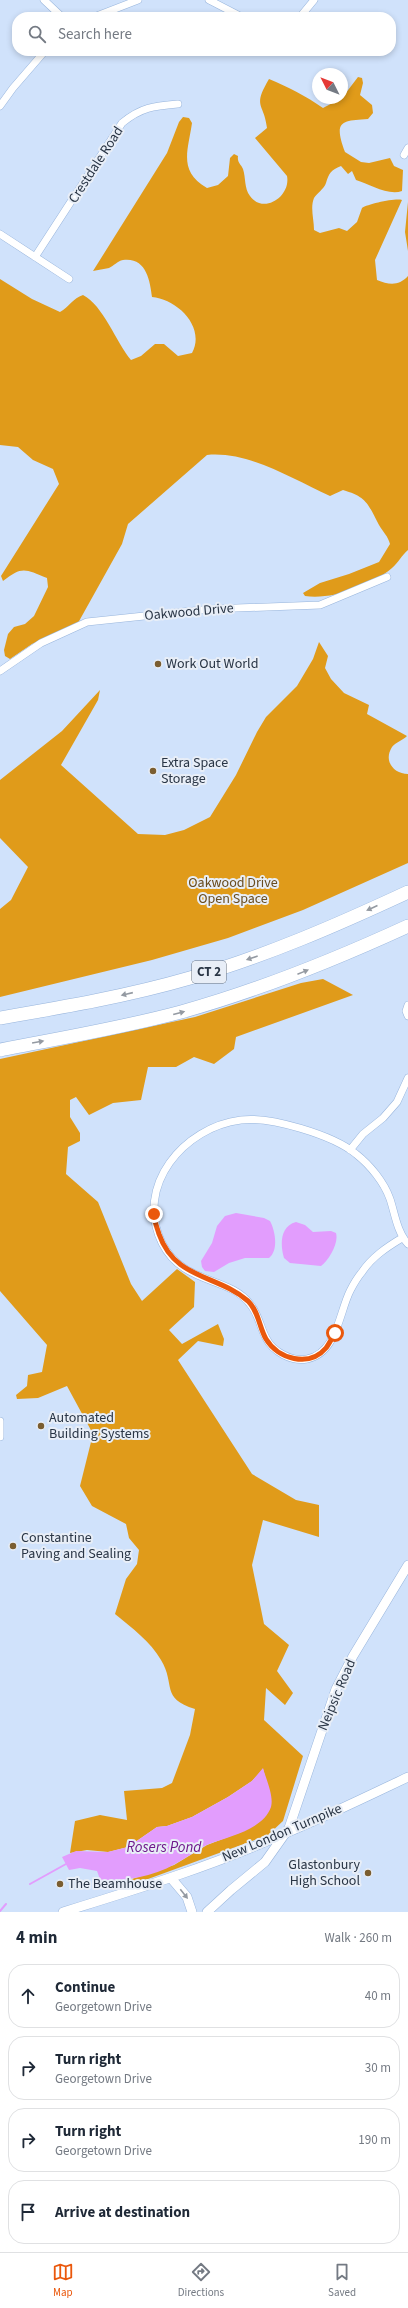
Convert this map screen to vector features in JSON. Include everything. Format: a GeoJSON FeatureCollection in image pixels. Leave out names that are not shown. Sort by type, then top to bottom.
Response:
{"type":"FeatureCollection","features":[{"type":"Feature","properties":{"kind":"highway","name":"CT 2"},"geometry":{"type":"LineString","coordinates":[[0,1018],[106,998],[197,976],[303,939],[408,892]]}},
{"type":"Feature","properties":{"kind":"highway","name":"CT 2"},"geometry":{"type":"LineString","coordinates":[[0,1050],[132,1025],[216,1002],[300,973],[408,926]]}},
{"type":"Feature","properties":{"kind":"street"},"geometry":{"type":"LineString","coordinates":[[44,0],[57,12]]}},
{"type":"Feature","properties":{"kind":"street"},"geometry":{"type":"LineString","coordinates":[[107,12],[138,0]]}},
{"type":"Feature","properties":{"kind":"street"},"geometry":{"type":"LineString","coordinates":[[209,0],[232,12]]}},
{"type":"Feature","properties":{"kind":"street"},"geometry":{"type":"LineString","coordinates":[[304,12],[314,0]]}},
{"type":"Feature","properties":{"kind":"street"},"geometry":{"type":"LineString","coordinates":[[0,106],[13,88],[41,56]]}},
{"type":"Feature","properties":{"kind":"street","name":"Crestdale Road"},"geometry":{"type":"LineString","coordinates":[[36,257],[122,123],[135,112],[154,106],[178,104]]}},
{"type":"Feature","properties":{"kind":"street"},"geometry":{"type":"LineString","coordinates":[[404,155],[408,148]]}},
{"type":"Feature","properties":{"kind":"street"},"geometry":{"type":"LineString","coordinates":[[0,234],[69,279]]}},
{"type":"Feature","properties":{"kind":"street","name":"Oakwood Drive"},"geometry":{"type":"LineString","coordinates":[[0,671],[41,643],[87,622],[212,609],[320,605],[386,577]]}},
{"type":"Feature","properties":{"kind":"street"},"geometry":{"type":"LineString","coordinates":[[408,1005],[406,1011],[408,1016]]}},
{"type":"Feature","properties":{"kind":"street"},"geometry":{"type":"LineString","coordinates":[[350,1150],[363,1134],[383,1118],[397,1102],[408,1078]]}},
{"type":"Feature","properties":{"kind":"street"},"geometry":{"type":"LineString","coordinates":[[402,1238],[379,1253],[362,1270],[349,1292],[335,1333],[325,1349],[308,1359],[291,1359],[277,1352],[266,1339],[260,1319],[249,1303],[235,1292],[190,1272],[174,1260],[162,1243],[154,1220],[155,1194],[164,1169],[182,1146],[207,1129],[242,1120],[284,1124],[324,1136],[350,1150],[374,1171],[389,1197],[402,1238],[408,1244]]}},
{"type":"Feature","properties":{"kind":"street"},"geometry":{"type":"LineString","coordinates":[[0,1421],[0,1437]]}},
{"type":"Feature","properties":{"kind":"street","name":"Neipsic Road"},"geometry":{"type":"LineString","coordinates":[[207,1912],[265,1862],[286,1834],[295,1816],[320,1734],[336,1689],[353,1656],[408,1565]]}},
{"type":"Feature","properties":{"kind":"street","name":"New London Turnpike"},"geometry":{"type":"LineString","coordinates":[[63,1912],[171,1878],[286,1834],[408,1777]]}},
{"type":"Feature","properties":{"kind":"street"},"geometry":{"type":"LineString","coordinates":[[171,1878],[187,1897],[192,1912]]}},
{"type":"Feature","properties":{"kind":"green space"},"geometry":{"type":"Polygon","coordinates":[[[358,77],[362,78],[363,83],[360,95],[372,105],[373,113],[368,119],[352,120],[342,124],[340,134],[345,152],[361,162],[369,163],[390,158],[394,166],[403,170],[402,191],[391,192],[379,189],[356,180],[352,171],[348,174],[341,166],[338,167],[331,172],[325,185],[314,198],[312,210],[314,230],[320,233],[339,228],[347,231],[357,222],[362,208],[382,202],[402,200],[375,260],[377,280],[394,284],[401,282],[408,276],[408,550],[392,568],[373,581],[362,586],[339,594],[316,597],[305,596],[303,593],[320,583],[349,574],[379,562],[390,544],[366,502],[357,495],[343,490],[330,496],[270,468],[239,457],[207,455],[128,524],[122,544],[78,623],[32,644],[10,659],[5,656],[4,650],[8,634],[14,627],[25,624],[34,616],[48,587],[47,578],[24,570],[9,576],[3,581],[1,576],[59,484],[53,469],[33,460],[18,447],[0,445],[0,279],[32,299],[60,312],[76,298],[83,295],[97,307],[103,315],[131,360],[141,356],[155,344],[164,344],[178,356],[192,353],[195,343],[195,334],[192,324],[187,316],[171,303],[152,297],[148,277],[142,266],[131,260],[123,260],[109,268],[93,271],[167,153],[179,122],[183,117],[189,118],[192,123],[187,151],[187,160],[188,167],[192,175],[198,181],[207,188],[218,185],[228,176],[230,158],[234,154],[238,156],[239,162],[243,169],[247,190],[250,196],[262,204],[269,203],[275,201],[285,190],[287,176],[255,138],[267,128],[266,120],[260,105],[260,100],[269,79],[297,92],[312,101],[312,104],[316,104],[323,108],[331,104],[348,104],[348,90],[358,77]]]}},
{"type":"Feature","properties":{"kind":"green space"},"geometry":{"type":"Polygon","coordinates":[[[408,202],[408,251],[405,232],[408,202]]]}},
{"type":"Feature","properties":{"kind":"green space","name":"Oakwood Drive Open Space"},"geometry":{"type":"Polygon","coordinates":[[[319,642],[328,656],[325,668],[331,679],[344,693],[369,705],[367,714],[407,736],[392,747],[389,762],[398,772],[408,774],[408,863],[303,910],[228,938],[152,960],[0,997],[0,909],[11,900],[28,867],[0,838],[0,780],[62,731],[100,690],[98,700],[61,765],[138,834],[165,835],[184,830],[210,817],[236,775],[266,717],[297,686],[313,659],[319,642]]]}},
{"type":"Feature","properties":{"kind":"green space"},"geometry":{"type":"Polygon","coordinates":[[[323,979],[353,995],[236,1037],[234,1049],[214,1064],[194,1057],[176,1067],[148,1067],[141,1100],[113,1103],[89,1115],[76,1097],[70,1100],[70,1117],[80,1133],[80,1141],[68,1147],[66,1174],[98,1202],[131,1284],[142,1301],[177,1269],[195,1282],[194,1307],[169,1330],[182,1344],[218,1324],[224,1339],[223,1346],[198,1341],[178,1360],[252,1474],[296,1500],[319,1505],[319,1537],[263,1520],[252,1565],[264,1624],[289,1645],[277,1671],[293,1693],[285,1705],[266,1688],[264,1720],[303,1756],[283,1821],[268,1835],[118,1890],[119,1880],[129,1880],[174,1865],[207,1845],[241,1832],[271,1798],[263,1769],[252,1781],[228,1797],[192,1817],[167,1826],[157,1827],[128,1847],[108,1852],[87,1850],[70,1853],[75,1821],[100,1815],[127,1820],[124,1791],[162,1788],[172,1783],[190,1735],[195,1709],[184,1705],[177,1700],[170,1690],[168,1677],[157,1653],[140,1635],[115,1614],[126,1579],[137,1564],[139,1550],[129,1538],[126,1524],[92,1506],[80,1486],[93,1434],[67,1386],[38,1398],[17,1399],[16,1395],[27,1386],[28,1375],[42,1372],[47,1345],[0,1291],[0,1059],[195,1017],[301,983],[323,979]]]}},
{"type":"Feature","properties":{"kind":"water"},"geometry":{"type":"Polygon","coordinates":[[[236,1213],[264,1218],[270,1221],[275,1240],[272,1254],[269,1258],[245,1258],[229,1263],[214,1272],[205,1271],[202,1267],[201,1261],[212,1243],[217,1226],[225,1216],[236,1213]]]}},
{"type":"Feature","properties":{"kind":"water"},"geometry":{"type":"Polygon","coordinates":[[[296,1222],[305,1225],[313,1232],[331,1231],[336,1233],[337,1237],[333,1251],[321,1266],[290,1263],[284,1258],[282,1237],[287,1227],[296,1222]]]}},
{"type":"Feature","properties":{"kind":"water","name":"Rosers Pond"},"geometry":{"type":"Polygon","coordinates":[[[263,1768],[271,1793],[272,1803],[267,1815],[261,1821],[253,1827],[235,1835],[209,1844],[179,1862],[158,1872],[139,1877],[101,1882],[97,1871],[80,1868],[69,1870],[62,1857],[76,1851],[108,1852],[128,1847],[157,1827],[167,1826],[192,1817],[228,1797],[252,1781],[263,1768]]]}},
{"type":"Feature","properties":{"kind":"waterway"},"geometry":{"type":"LineString","coordinates":[[30,1884],[66,1864]]}},
{"type":"Feature","properties":{"kind":"waterway"},"geometry":{"type":"LineString","coordinates":[[0,1911],[6,1904]]}},
{"type":"Feature","properties":{"kind":"place","name":"Work Out World"},"geometry":{"type":"Point","coordinates":[158,664]}},
{"type":"Feature","properties":{"kind":"place","name":"Extra Space Storage"},"geometry":{"type":"Point","coordinates":[153,771]}},
{"type":"Feature","properties":{"kind":"place","name":"Automated Building Systems"},"geometry":{"type":"Point","coordinates":[41,1426]}},
{"type":"Feature","properties":{"kind":"place","name":"Constantine Paving and Sealing"},"geometry":{"type":"Point","coordinates":[13,1546]}},
{"type":"Feature","properties":{"kind":"place","name":"Glastonbury High School"},"geometry":{"type":"Point","coordinates":[368,1873]}},
{"type":"Feature","properties":{"kind":"place","name":"The Beamhouse"},"geometry":{"type":"Point","coordinates":[60,1884]}},
{"type":"Feature","properties":{"kind":"route"},"geometry":{"type":"LineString","coordinates":[[154,1214],[154,1220],[162,1243],[174,1260],[190,1272],[235,1292],[249,1303],[260,1319],[266,1339],[277,1352],[291,1359],[308,1359],[325,1349],[335,1333]]}}]}
